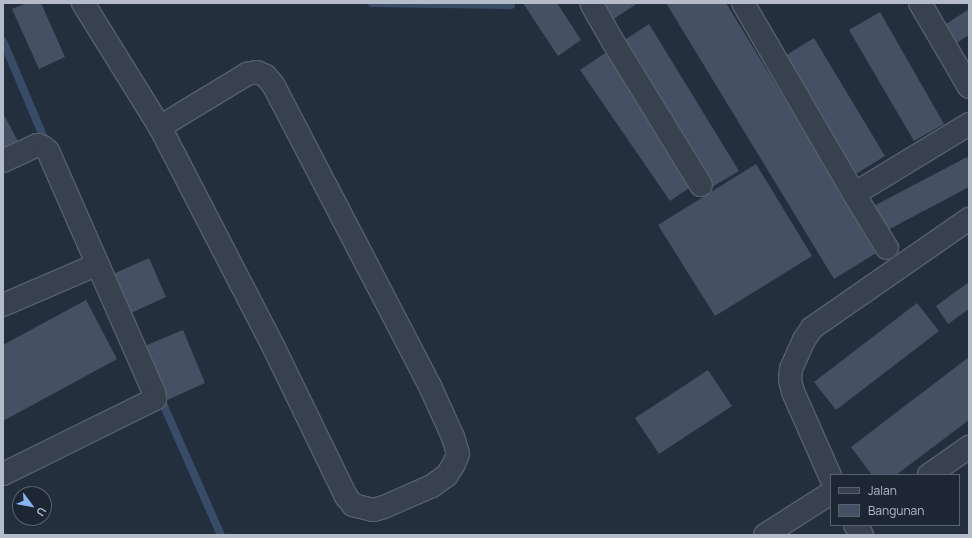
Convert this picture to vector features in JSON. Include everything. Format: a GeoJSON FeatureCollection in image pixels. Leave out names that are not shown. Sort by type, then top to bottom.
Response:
{"type":"FeatureCollection","features":[{"type":"Feature","properties":{"kind":"street"},"geometry":{"type":"LineString","coordinates":[[83,3],[160,127],[274,348],[346,496],[353,505],[372,510],[384,508],[400,502],[432,486],[447,475],[458,454],[453,437],[430,386],[266,76],[257,72],[247,74],[160,127]]}},
{"type":"Feature","properties":{"kind":"street"},"geometry":{"type":"LineString","coordinates":[[591,3],[701,185]]}},
{"type":"Feature","properties":{"kind":"street"},"geometry":{"type":"LineString","coordinates":[[743,3],[887,248]]}},
{"type":"Feature","properties":{"kind":"street"},"geometry":{"type":"LineString","coordinates":[[920,3],[969,88]]}},
{"type":"Feature","properties":{"kind":"street"},"geometry":{"type":"LineString","coordinates":[[854,194],[969,124]]}},
{"type":"Feature","properties":{"kind":"street"},"geometry":{"type":"LineString","coordinates":[[3,161],[38,145],[43,146],[48,151],[154,392],[155,399],[3,474]]}},
{"type":"Feature","properties":{"kind":"street"},"geometry":{"type":"LineString","coordinates":[[830,476],[796,399],[790,380],[791,369],[804,340],[812,328],[969,219]]}},
{"type":"Feature","properties":{"kind":"street"},"geometry":{"type":"LineString","coordinates":[[3,305],[98,264]]}},
{"type":"Feature","properties":{"kind":"street"},"geometry":{"type":"LineString","coordinates":[[930,474],[969,447]]}},
{"type":"Feature","properties":{"kind":"street"},"geometry":{"type":"LineString","coordinates":[[765,535],[830,494]]}},
{"type":"Feature","properties":{"kind":"building"},"geometry":{"type":"Polygon","coordinates":[[[27,3],[41,3],[65,57],[39,69],[12,9],[27,3]]]}},
{"type":"Feature","properties":{"kind":"building"},"geometry":{"type":"Polygon","coordinates":[[[523,3],[557,3],[581,40],[558,56],[523,3]]]}},
{"type":"Feature","properties":{"kind":"building"},"geometry":{"type":"Polygon","coordinates":[[[600,3],[638,3],[612,20],[600,3]]]}},
{"type":"Feature","properties":{"kind":"building"},"geometry":{"type":"Polygon","coordinates":[[[666,3],[726,3],[878,252],[834,279],[666,3]]]}},
{"type":"Feature","properties":{"kind":"building"},"geometry":{"type":"Polygon","coordinates":[[[969,9],[969,35],[955,44],[943,26],[969,9]]]}},
{"type":"Feature","properties":{"kind":"building"},"geometry":{"type":"Polygon","coordinates":[[[880,12],[944,124],[914,141],[849,30],[880,12]]]}},
{"type":"Feature","properties":{"kind":"building"},"geometry":{"type":"Polygon","coordinates":[[[649,24],[739,171],[712,187],[623,41],[649,24]]]}},
{"type":"Feature","properties":{"kind":"building"},"geometry":{"type":"Polygon","coordinates":[[[814,38],[885,156],[851,177],[780,59],[814,38]]]}},
{"type":"Feature","properties":{"kind":"building"},"geometry":{"type":"Polygon","coordinates":[[[608,51],[698,182],[670,201],[580,70],[608,51]]]}},
{"type":"Feature","properties":{"kind":"building"},"geometry":{"type":"Polygon","coordinates":[[[3,113],[21,147],[3,157],[3,113]]]}},
{"type":"Feature","properties":{"kind":"building"},"geometry":{"type":"Polygon","coordinates":[[[967,157],[969,161],[969,187],[884,232],[872,207],[967,157]]]}},
{"type":"Feature","properties":{"kind":"building"},"geometry":{"type":"Polygon","coordinates":[[[756,164],[812,256],[715,316],[658,225],[756,164]]]}},
{"type":"Feature","properties":{"kind":"building"},"geometry":{"type":"Polygon","coordinates":[[[149,258],[166,297],[131,313],[113,274],[149,258]]]}},
{"type":"Feature","properties":{"kind":"building"},"geometry":{"type":"Polygon","coordinates":[[[969,282],[969,309],[948,324],[936,306],[969,282]]]}},
{"type":"Feature","properties":{"kind":"building"},"geometry":{"type":"Polygon","coordinates":[[[86,300],[117,359],[3,421],[3,345],[86,300]]]}},
{"type":"Feature","properties":{"kind":"building"},"geometry":{"type":"Polygon","coordinates":[[[917,303],[939,331],[836,410],[814,382],[917,303]]]}},
{"type":"Feature","properties":{"kind":"building"},"geometry":{"type":"Polygon","coordinates":[[[183,330],[205,383],[165,401],[142,347],[183,330]]]}},
{"type":"Feature","properties":{"kind":"building"},"geometry":{"type":"Polygon","coordinates":[[[969,357],[969,420],[897,474],[871,474],[851,447],[969,357]]]}},
{"type":"Feature","properties":{"kind":"building"},"geometry":{"type":"Polygon","coordinates":[[[708,370],[732,406],[659,454],[635,418],[708,370]]]}},
{"type":"Feature","properties":{"kind":"waterway"},"geometry":{"type":"LineString","coordinates":[[372,3],[511,5]]}},
{"type":"Feature","properties":{"kind":"waterway"},"geometry":{"type":"LineString","coordinates":[[3,41],[47,145]]}},
{"type":"Feature","properties":{"kind":"waterway"},"geometry":{"type":"LineString","coordinates":[[160,397],[221,535]]}}]}
